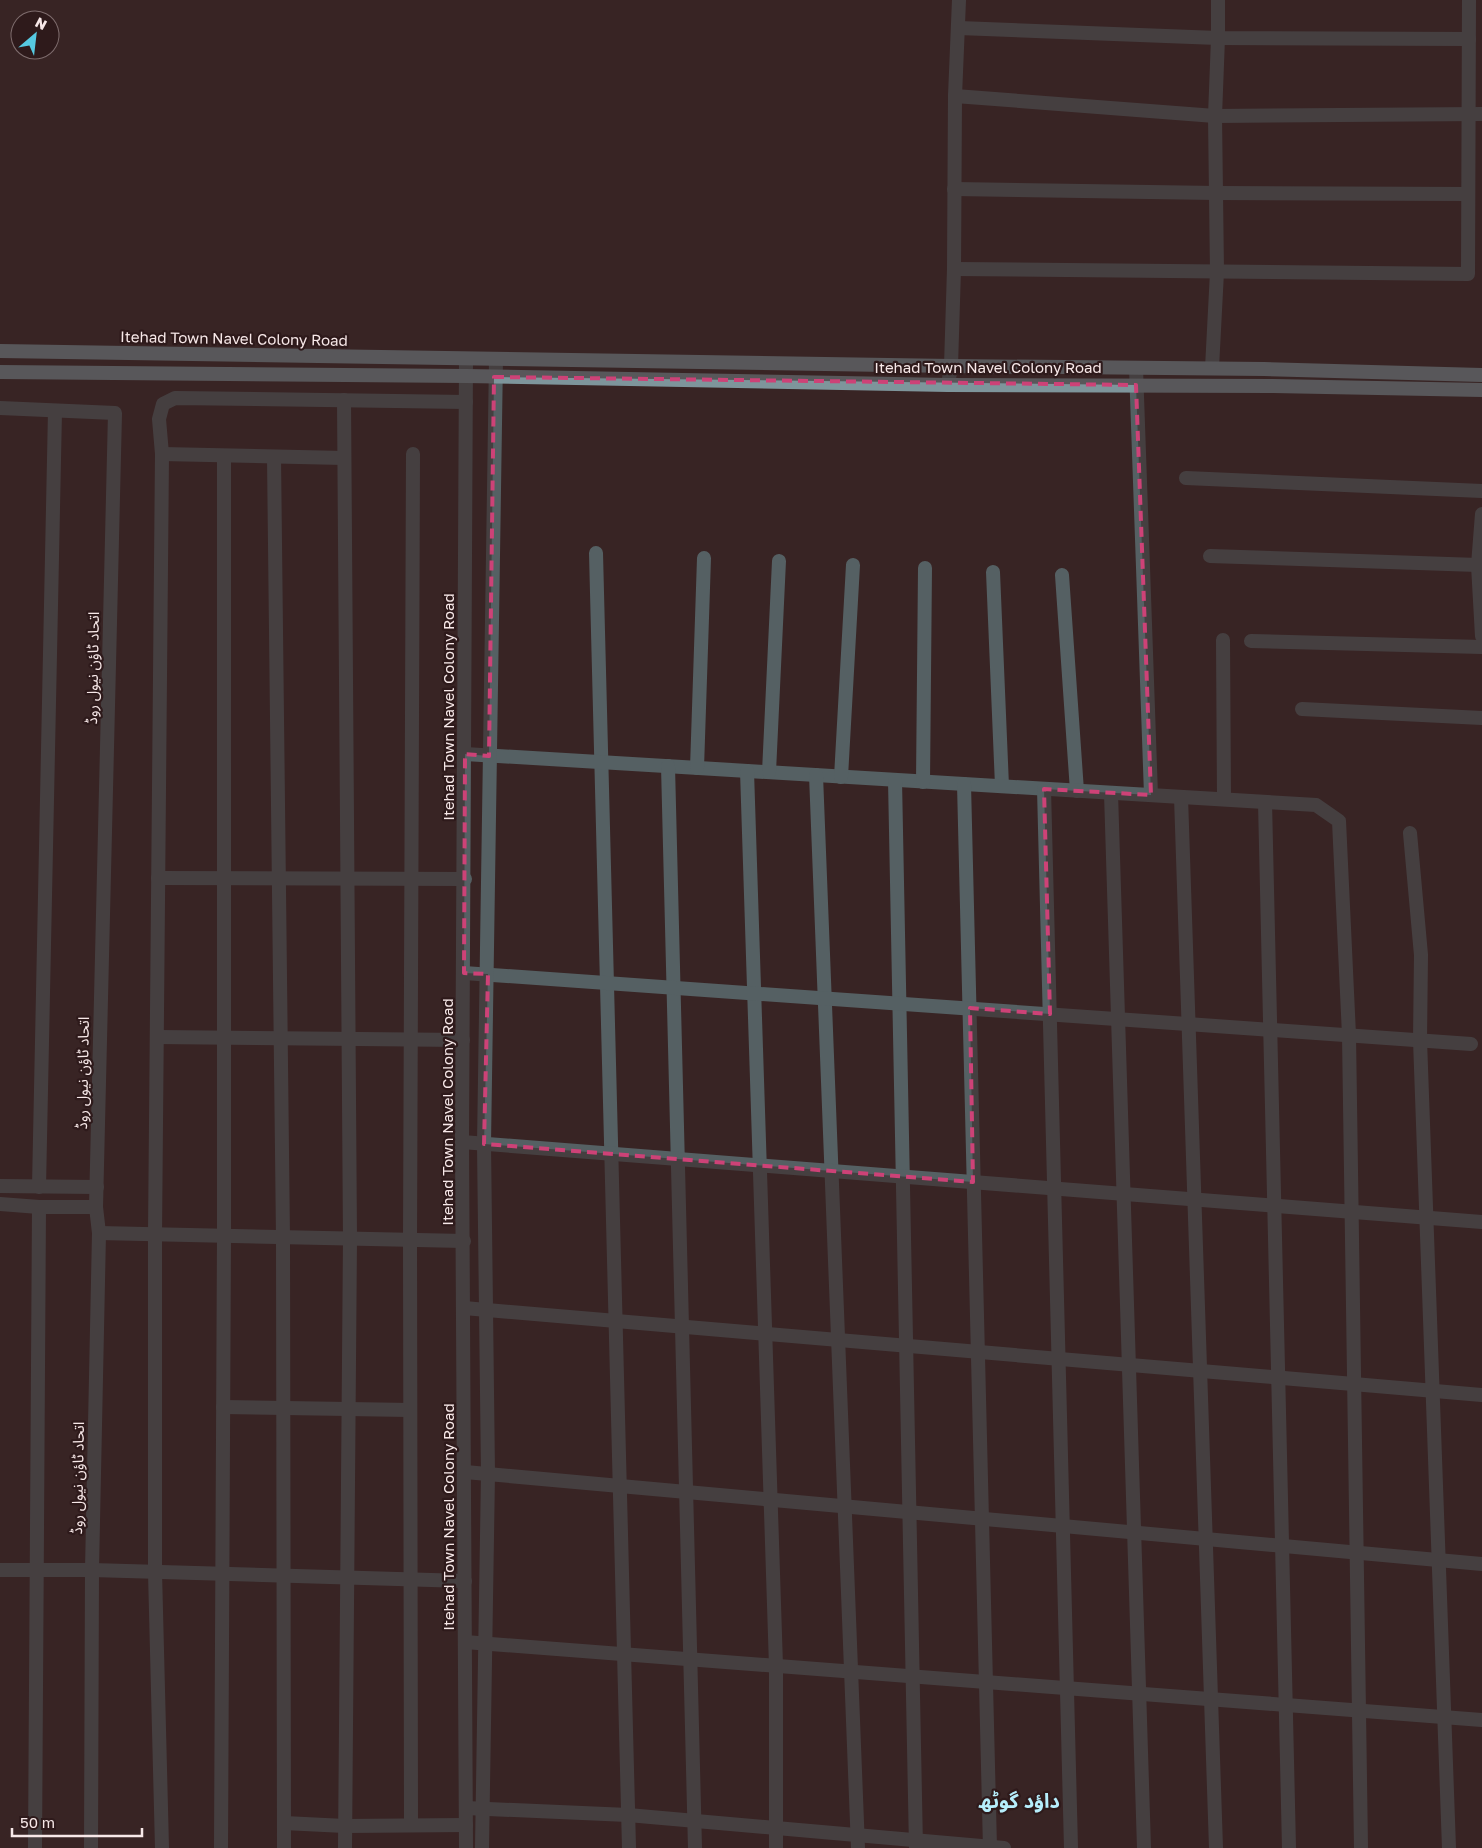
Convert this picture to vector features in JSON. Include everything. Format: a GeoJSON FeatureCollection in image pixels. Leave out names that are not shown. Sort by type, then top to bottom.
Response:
{"type":"FeatureCollection","features":[{"type":"Feature","properties":{"kind":"main road","name":"Itehad Town Navel Colony Road"},"geometry":{"type":"LineString","coordinates":[[0,351],[951,366],[1212,368],[1482,376]]}},
{"type":"Feature","properties":{"kind":"main road","name":"Itehad Town Navel Colony Road"},"geometry":{"type":"LineString","coordinates":[[0,372],[466,376],[948,385],[1136,385],[1482,390]]}},
{"type":"Feature","properties":{"kind":"street"},"geometry":{"type":"LineString","coordinates":[[948,385],[951,366],[954,269],[955,96],[960,0]]}},
{"type":"Feature","properties":{"kind":"street"},"geometry":{"type":"LineString","coordinates":[[1212,368],[1217,272],[1214,116],[1218,0]]}},
{"type":"Feature","properties":{"kind":"street"},"geometry":{"type":"LineString","coordinates":[[954,269],[1468,274],[1468,194],[1475,114],[1469,39],[1469,0]]}},
{"type":"Feature","properties":{"kind":"street"},"geometry":{"type":"LineString","coordinates":[[959,28],[1218,38],[1469,39]]}},
{"type":"Feature","properties":{"kind":"street"},"geometry":{"type":"LineString","coordinates":[[955,96],[1214,116],[1475,114]]}},
{"type":"Feature","properties":{"kind":"street"},"geometry":{"type":"LineString","coordinates":[[954,188],[1216,193],[1468,194]]}},
{"type":"Feature","properties":{"kind":"street","name":"Itehad Town Navel Colony Road"},"geometry":{"type":"LineString","coordinates":[[466,359],[462,1142],[466,1848]]}},
{"type":"Feature","properties":{"kind":"street"},"geometry":{"type":"LineString","coordinates":[[482,1848],[488,1474],[484,1144],[488,974],[494,377],[496,359]]}},
{"type":"Feature","properties":{"kind":"street"},"geometry":{"type":"LineString","coordinates":[[1136,368],[1151,795]]}},
{"type":"Feature","properties":{"kind":"street"},"geometry":{"type":"LineString","coordinates":[[162,1848],[155,1572],[156,1037],[162,454],[159,419],[163,404],[176,398],[466,402]]}},
{"type":"Feature","properties":{"kind":"street"},"geometry":{"type":"LineString","coordinates":[[344,400],[350,1239],[345,1848]]}},
{"type":"Feature","properties":{"kind":"street","name":"اتحاد ٹاؤن نیول روڈ"},"geometry":{"type":"LineString","coordinates":[[0,408],[115,414],[96,1207],[99,1233],[92,1570],[91,1848]]}},
{"type":"Feature","properties":{"kind":"street"},"geometry":{"type":"LineString","coordinates":[[39,1187],[55,411]]}},
{"type":"Feature","properties":{"kind":"street"},"geometry":{"type":"LineString","coordinates":[[162,454],[344,458]]}},
{"type":"Feature","properties":{"kind":"street"},"geometry":{"type":"LineString","coordinates":[[411,1825],[410,1240],[413,454]]}},
{"type":"Feature","properties":{"kind":"street"},"geometry":{"type":"LineString","coordinates":[[221,1848],[224,1236],[224,456]]}},
{"type":"Feature","properties":{"kind":"street"},"geometry":{"type":"LineString","coordinates":[[274,457],[283,1238],[284,1848]]}},
{"type":"Feature","properties":{"kind":"street"},"geometry":{"type":"LineString","coordinates":[[1186,478],[1482,491]]}},
{"type":"Feature","properties":{"kind":"street"},"geometry":{"type":"LineString","coordinates":[[1482,514],[1478,565],[1482,636]]}},
{"type":"Feature","properties":{"kind":"street"},"geometry":{"type":"LineString","coordinates":[[596,553],[629,1848]]}},
{"type":"Feature","properties":{"kind":"street"},"geometry":{"type":"LineString","coordinates":[[1210,556],[1478,565]]}},
{"type":"Feature","properties":{"kind":"street"},"geometry":{"type":"LineString","coordinates":[[697,768],[704,558]]}},
{"type":"Feature","properties":{"kind":"street"},"geometry":{"type":"LineString","coordinates":[[769,772],[779,561]]}},
{"type":"Feature","properties":{"kind":"street"},"geometry":{"type":"LineString","coordinates":[[841,776],[853,565]]}},
{"type":"Feature","properties":{"kind":"street"},"geometry":{"type":"LineString","coordinates":[[922,782],[925,568]]}},
{"type":"Feature","properties":{"kind":"street"},"geometry":{"type":"LineString","coordinates":[[993,572],[1002,786]]}},
{"type":"Feature","properties":{"kind":"street"},"geometry":{"type":"LineString","coordinates":[[1062,575],[1077,791]]}},
{"type":"Feature","properties":{"kind":"street"},"geometry":{"type":"LineString","coordinates":[[1223,640],[1224,799]]}},
{"type":"Feature","properties":{"kind":"street"},"geometry":{"type":"LineString","coordinates":[[1251,641],[1482,647]]}},
{"type":"Feature","properties":{"kind":"street"},"geometry":{"type":"LineString","coordinates":[[1302,709],[1482,718]]}},
{"type":"Feature","properties":{"kind":"street"},"geometry":{"type":"LineString","coordinates":[[465,754],[1316,805],[1339,821],[1349,1035],[1361,1848]]}},
{"type":"Feature","properties":{"kind":"street"},"geometry":{"type":"LineString","coordinates":[[668,766],[695,1848]]}},
{"type":"Feature","properties":{"kind":"street"},"geometry":{"type":"LineString","coordinates":[[747,771],[776,1666],[776,1848]]}},
{"type":"Feature","properties":{"kind":"street"},"geometry":{"type":"LineString","coordinates":[[816,775],[858,1842]]}},
{"type":"Feature","properties":{"kind":"street"},"geometry":{"type":"LineString","coordinates":[[895,780],[916,1844]]}},
{"type":"Feature","properties":{"kind":"street"},"geometry":{"type":"LineString","coordinates":[[466,1808],[628,1815],[776,1828],[858,1842],[995,1848],[986,1682],[964,784]]}},
{"type":"Feature","properties":{"kind":"street"},"geometry":{"type":"LineString","coordinates":[[1044,789],[1071,1848]]}},
{"type":"Feature","properties":{"kind":"street"},"geometry":{"type":"LineString","coordinates":[[1111,793],[1144,1848]]}},
{"type":"Feature","properties":{"kind":"street"},"geometry":{"type":"LineString","coordinates":[[1182,797],[1216,1848]]}},
{"type":"Feature","properties":{"kind":"street"},"geometry":{"type":"LineString","coordinates":[[1265,802],[1288,1848]]}},
{"type":"Feature","properties":{"kind":"street"},"geometry":{"type":"LineString","coordinates":[[1410,833],[1421,956],[1420,1040],[1449,1848]]}},
{"type":"Feature","properties":{"kind":"street"},"geometry":{"type":"LineString","coordinates":[[158,878],[464,879]]}},
{"type":"Feature","properties":{"kind":"street"},"geometry":{"type":"LineString","coordinates":[[464,973],[1471,1044]]}},
{"type":"Feature","properties":{"kind":"street"},"geometry":{"type":"LineString","coordinates":[[156,1037],[463,1040]]}},
{"type":"Feature","properties":{"kind":"street"},"geometry":{"type":"LineString","coordinates":[[462,1142],[1482,1222]]}},
{"type":"Feature","properties":{"kind":"street"},"geometry":{"type":"LineString","coordinates":[[0,1186],[97,1187]]}},
{"type":"Feature","properties":{"kind":"street"},"geometry":{"type":"LineString","coordinates":[[0,1204],[39,1207],[96,1207]]}},
{"type":"Feature","properties":{"kind":"street"},"geometry":{"type":"LineString","coordinates":[[35,1848],[39,1207]]}},
{"type":"Feature","properties":{"kind":"street"},"geometry":{"type":"LineString","coordinates":[[99,1233],[464,1241]]}},
{"type":"Feature","properties":{"kind":"street"},"geometry":{"type":"LineString","coordinates":[[464,1308],[1482,1395]]}},
{"type":"Feature","properties":{"kind":"street"},"geometry":{"type":"LineString","coordinates":[[223,1407],[410,1410]]}},
{"type":"Feature","properties":{"kind":"street"},"geometry":{"type":"LineString","coordinates":[[465,1472],[1482,1564]]}},
{"type":"Feature","properties":{"kind":"street"},"geometry":{"type":"LineString","coordinates":[[0,1570],[92,1570],[465,1581]]}},
{"type":"Feature","properties":{"kind":"street"},"geometry":{"type":"LineString","coordinates":[[465,1642],[1482,1720]]}},
{"type":"Feature","properties":{"kind":"street"},"geometry":{"type":"LineString","coordinates":[[284,1823],[345,1826],[466,1825]]}},
{"type":"Feature","properties":{"kind":"highlighted area"},"geometry":{"type":"Polygon","coordinates":[[[494,377],[1136,385],[1151,795],[1044,789],[1050,1014],[970,1008],[973,1182],[484,1144],[488,974],[464,973],[465,754],[489,756],[494,377]]]}},
{"type":"Feature","properties":{"kind":"district","name":"داؤد گوٹھ"},"geometry":{"type":"Point","coordinates":[1019,1801]}}]}
